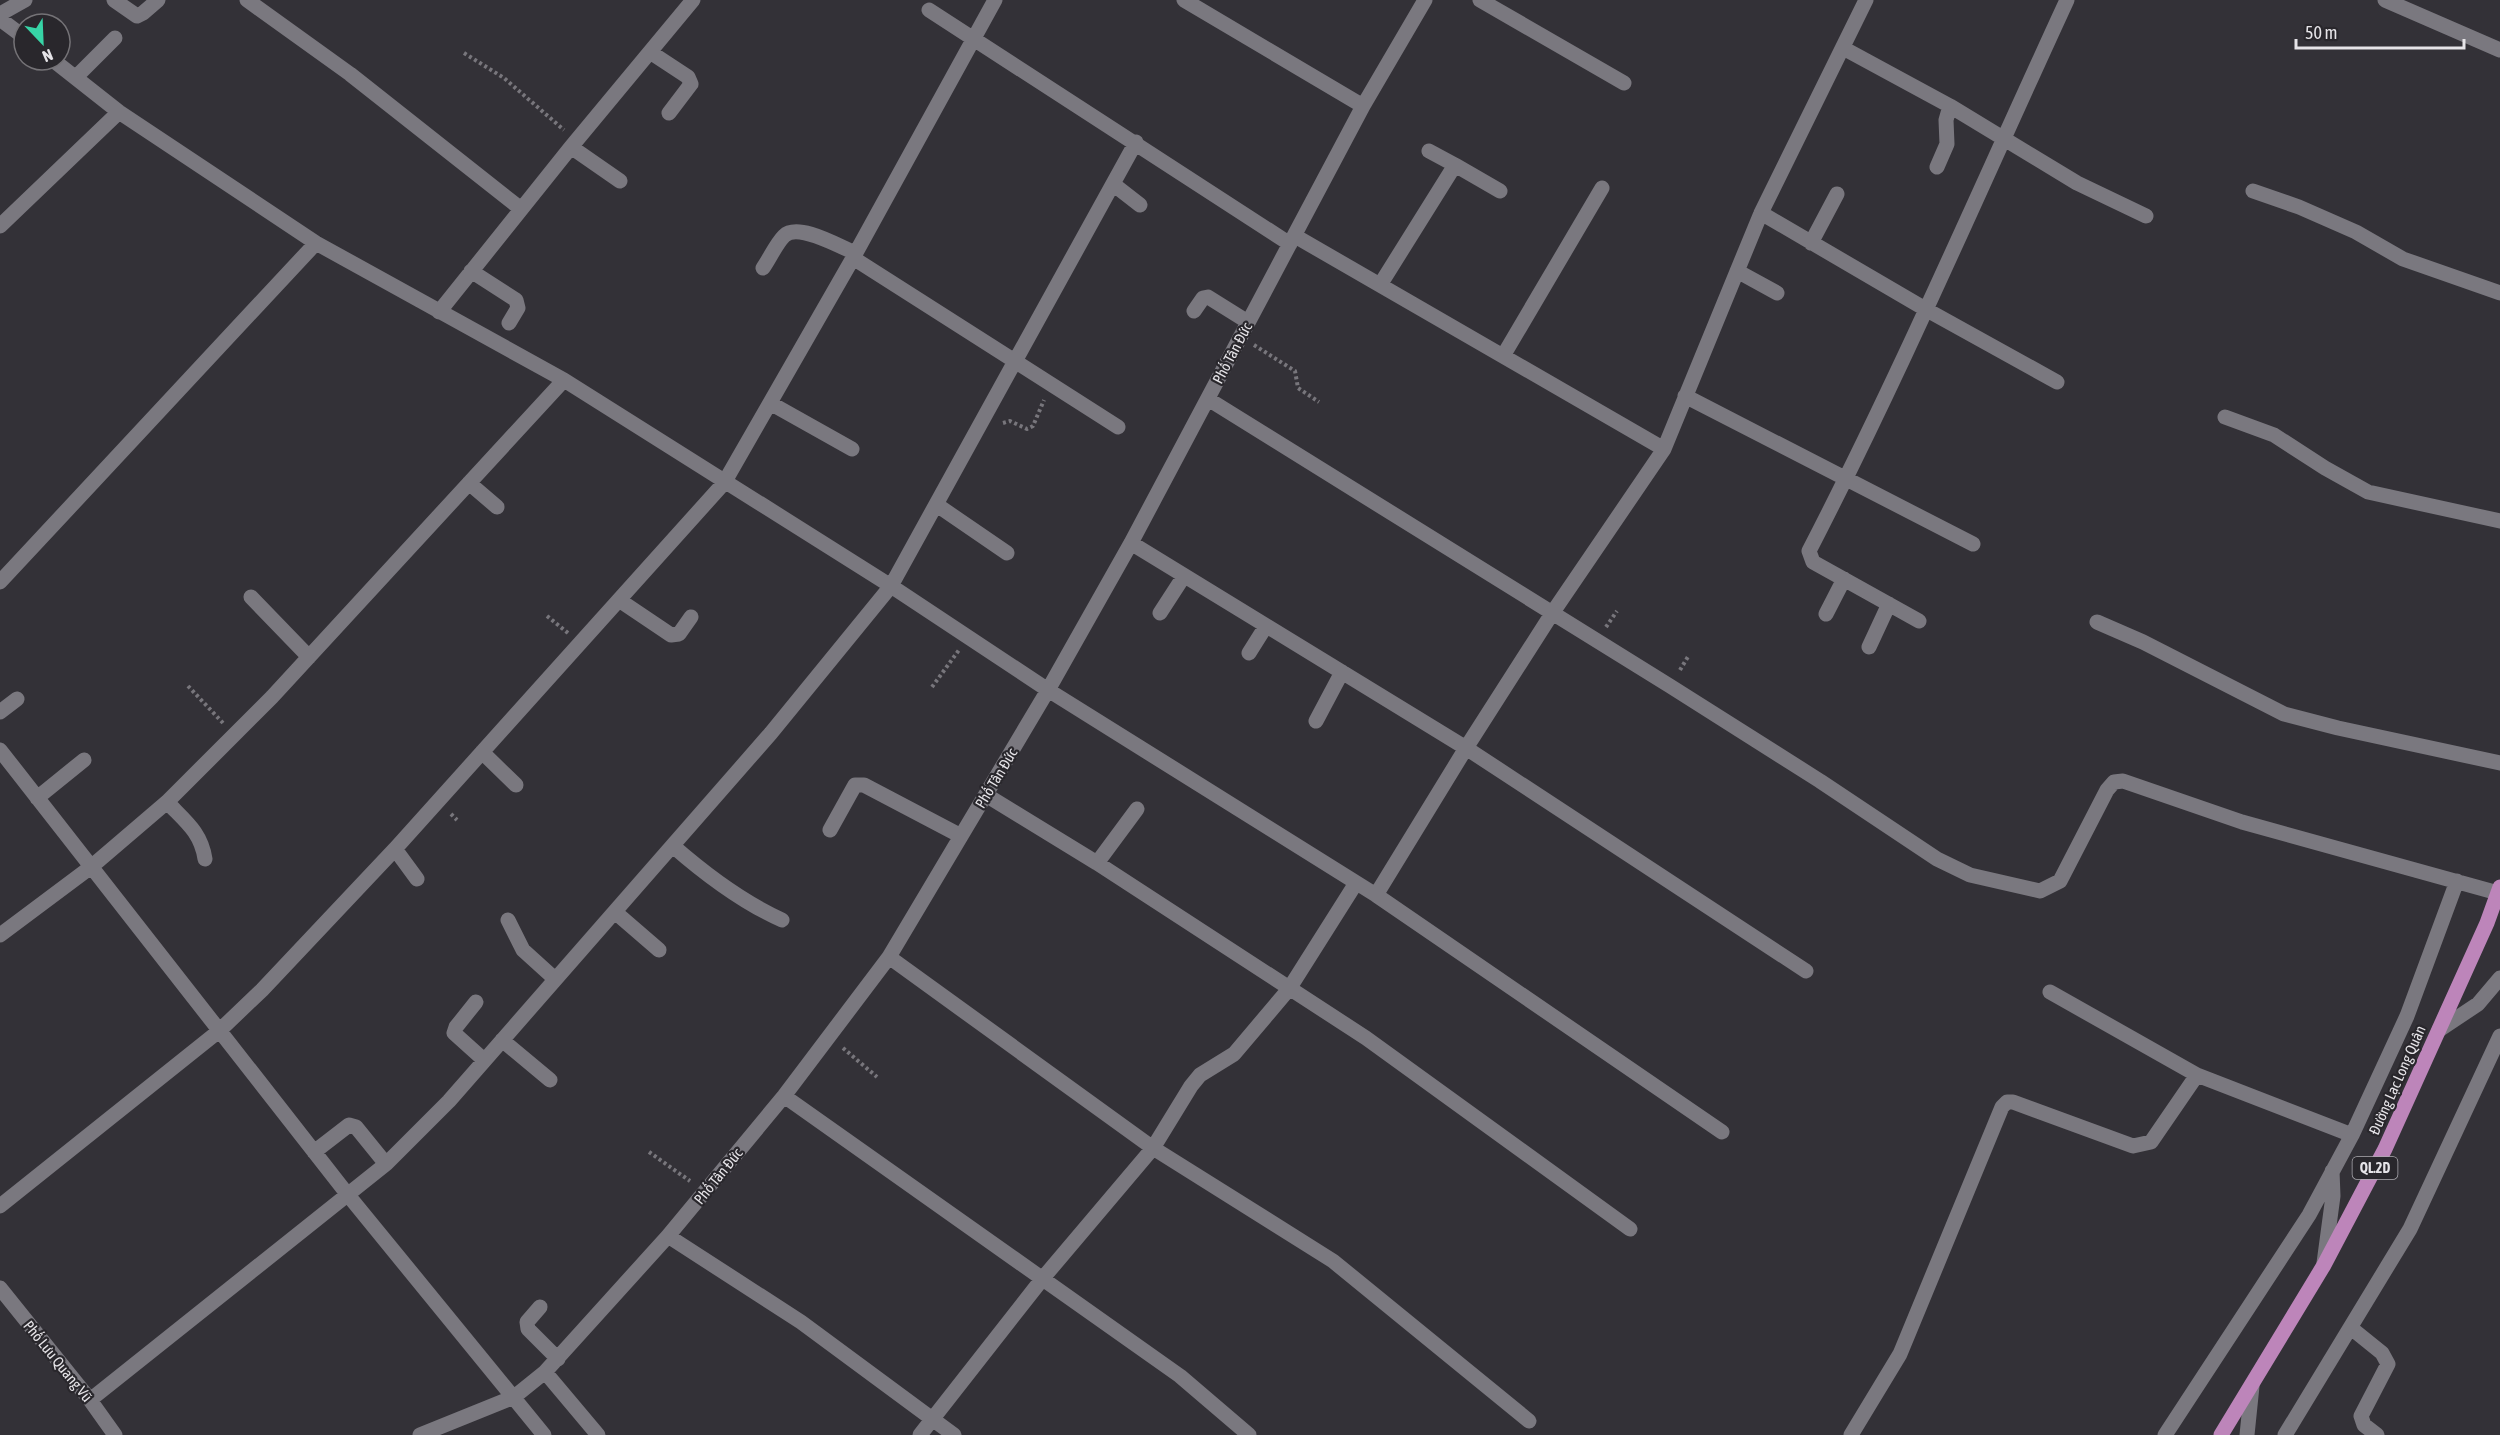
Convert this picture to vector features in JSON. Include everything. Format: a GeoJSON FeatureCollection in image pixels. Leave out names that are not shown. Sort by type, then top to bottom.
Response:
{"type":"FeatureCollection","features":[{"type":"Feature","properties":{"kind":"main road","name":"Đường Lạc Long Quân"},"geometry":{"type":"LineString","coordinates":[[2221,1435],[2324,1265],[2385,1149],[2487,923],[2499,890]]}},
{"type":"Feature","properties":{"kind":"street"},"geometry":{"type":"LineString","coordinates":[[12,26],[0,16],[25,0]]}},
{"type":"Feature","properties":{"kind":"street"},"geometry":{"type":"LineString","coordinates":[[114,0],[137,16],[158,0]]}},
{"type":"Feature","properties":{"kind":"street"},"geometry":{"type":"LineString","coordinates":[[246,0],[350,74],[521,209]]}},
{"type":"Feature","properties":{"kind":"street"},"geometry":{"type":"LineString","coordinates":[[0,1206],[219,1031],[262,990],[395,849],[724,483],[854,256],[995,0]]}},
{"type":"Feature","properties":{"kind":"street"},"geometry":{"type":"LineString","coordinates":[[1184,0],[1363,106]]}},
{"type":"Feature","properties":{"kind":"street","name":"Phố Tân Đức"},"geometry":{"type":"LineString","coordinates":[[420,1435],[514,1397],[558,1359],[668,1236],[784,1096],[889,957],[1048,690],[1131,543],[1363,106],[1425,0]]}},
{"type":"Feature","properties":{"kind":"street"},"geometry":{"type":"LineString","coordinates":[[1480,0],[1624,83]]}},
{"type":"Feature","properties":{"kind":"street"},"geometry":{"type":"LineString","coordinates":[[1376,895],[1466,747],[1553,612],[1664,449],[1761,213],[1866,0]]}},
{"type":"Feature","properties":{"kind":"street"},"geometry":{"type":"LineString","coordinates":[[1919,621],[1813,562],[1809,551],[1926,310],[2067,0]]}},
{"type":"Feature","properties":{"kind":"street"},"geometry":{"type":"LineString","coordinates":[[2385,0],[2500,50]]}},
{"type":"Feature","properties":{"kind":"street"},"geometry":{"type":"LineString","coordinates":[[439,312],[573,144],[650,52],[685,3]]}},
{"type":"Feature","properties":{"kind":"street"},"geometry":{"type":"LineString","coordinates":[[929,10],[1292,240],[1380,285],[1664,449]]}},
{"type":"Feature","properties":{"kind":"street"},"geometry":{"type":"LineString","coordinates":[[76,77],[115,38]]}},
{"type":"Feature","properties":{"kind":"street"},"geometry":{"type":"LineString","coordinates":[[1843,48],[1950,106],[2077,183],[2146,216]]}},
{"type":"Feature","properties":{"kind":"street"},"geometry":{"type":"LineString","coordinates":[[650,52],[688,77],[691,84],[669,113]]}},
{"type":"Feature","properties":{"kind":"street"},"geometry":{"type":"LineString","coordinates":[[69,72],[119,112],[316,243],[564,380],[724,483],[891,586],[1048,690],[1376,895],[1722,1132]]}},
{"type":"Feature","properties":{"kind":"street"},"geometry":{"type":"LineString","coordinates":[[1936,166],[1947,144],[1946,120],[1950,106]]}},
{"type":"Feature","properties":{"kind":"street"},"geometry":{"type":"LineString","coordinates":[[0,226],[119,112]]}},
{"type":"Feature","properties":{"kind":"street"},"geometry":{"type":"LineString","coordinates":[[90,1400],[386,1164],[449,1101],[771,733],[891,586],[1136,142]]}},
{"type":"Feature","properties":{"kind":"street"},"geometry":{"type":"LineString","coordinates":[[573,144],[620,182]]}},
{"type":"Feature","properties":{"kind":"street"},"geometry":{"type":"LineString","coordinates":[[1429,151],[1500,191]]}},
{"type":"Feature","properties":{"kind":"street"},"geometry":{"type":"LineString","coordinates":[[1380,285],[1455,165]]}},
{"type":"Feature","properties":{"kind":"street"},"geometry":{"type":"LineString","coordinates":[[1113,184],[1140,205]]}},
{"type":"Feature","properties":{"kind":"street"},"geometry":{"type":"LineString","coordinates":[[1503,356],[1602,188]]}},
{"type":"Feature","properties":{"kind":"street"},"geometry":{"type":"LineString","coordinates":[[2253,191],[2300,207],[2356,232],[2403,259],[2500,293]]}},
{"type":"Feature","properties":{"kind":"street"},"geometry":{"type":"LineString","coordinates":[[1811,243],[1837,194]]}},
{"type":"Feature","properties":{"kind":"street"},"geometry":{"type":"LineString","coordinates":[[1761,213],[1926,310],[2057,382]]}},
{"type":"Feature","properties":{"kind":"street"},"geometry":{"type":"LineString","coordinates":[[763,268],[785,234],[796,231],[807,232],[854,256],[1015,363],[1118,427]]}},
{"type":"Feature","properties":{"kind":"street"},"geometry":{"type":"LineString","coordinates":[[0,582],[316,243]]}},
{"type":"Feature","properties":{"kind":"street"},"geometry":{"type":"LineString","coordinates":[[471,271],[516,300],[518,308],[509,323]]}},
{"type":"Feature","properties":{"kind":"street"},"geometry":{"type":"LineString","coordinates":[[1737,271],[1777,293]]}},
{"type":"Feature","properties":{"kind":"street"},"geometry":{"type":"LineString","coordinates":[[1194,311],[1203,298],[1208,297],[1248,322]]}},
{"type":"Feature","properties":{"kind":"street"},"geometry":{"type":"LineString","coordinates":[[0,935],[91,867],[167,802],[309,657],[564,380]]}},
{"type":"Feature","properties":{"kind":"street"},"geometry":{"type":"LineString","coordinates":[[1685,396],[1973,544]]}},
{"type":"Feature","properties":{"kind":"street"},"geometry":{"type":"LineString","coordinates":[[1208,399],[1553,612],[1820,781],[1909,842],[1970,875],[2040,891],[2052,887],[2060,881],[2107,789],[2114,782],[2123,781],[2242,822],[2457,881],[2499,890]]}},
{"type":"Feature","properties":{"kind":"street"},"geometry":{"type":"LineString","coordinates":[[770,403],[852,449]]}},
{"type":"Feature","properties":{"kind":"street"},"geometry":{"type":"LineString","coordinates":[[2225,417],[2274,435],[2368,492],[2500,520]]}},
{"type":"Feature","properties":{"kind":"street"},"geometry":{"type":"LineString","coordinates":[[469,483],[497,507]]}},
{"type":"Feature","properties":{"kind":"street"},"geometry":{"type":"LineString","coordinates":[[937,505],[1006,553]]}},
{"type":"Feature","properties":{"kind":"street"},"geometry":{"type":"LineString","coordinates":[[1131,543],[1466,747],[1806,971]]}},
{"type":"Feature","properties":{"kind":"street"},"geometry":{"type":"LineString","coordinates":[[1160,613],[1184,576]]}},
{"type":"Feature","properties":{"kind":"street"},"geometry":{"type":"LineString","coordinates":[[1826,614],[1844,579]]}},
{"type":"Feature","properties":{"kind":"street"},"geometry":{"type":"LineString","coordinates":[[251,597],[309,657]]}},
{"type":"Feature","properties":{"kind":"street"},"geometry":{"type":"LineString","coordinates":[[619,600],[671,635],[679,634],[691,617]]}},
{"type":"Feature","properties":{"kind":"street"},"geometry":{"type":"LineString","coordinates":[[1869,647],[1889,604]]}},
{"type":"Feature","properties":{"kind":"street"},"geometry":{"type":"LineString","coordinates":[[2097,622],[2143,642],[2284,714],[2500,763]]}},
{"type":"Feature","properties":{"kind":"street"},"geometry":{"type":"LineString","coordinates":[[1249,653],[1266,626]]}},
{"type":"Feature","properties":{"kind":"street"},"geometry":{"type":"LineString","coordinates":[[1316,721],[1342,672]]}},
{"type":"Feature","properties":{"kind":"street"},"geometry":{"type":"LineString","coordinates":[[0,712],[17,699]]}},
{"type":"Feature","properties":{"kind":"street"},"geometry":{"type":"LineString","coordinates":[[0,750],[348,1195],[544,1435]]}},
{"type":"Feature","properties":{"kind":"street"},"geometry":{"type":"LineString","coordinates":[[482,752],[516,785]]}},
{"type":"Feature","properties":{"kind":"street"},"geometry":{"type":"LineString","coordinates":[[37,798],[84,760]]}},
{"type":"Feature","properties":{"kind":"street"},"geometry":{"type":"LineString","coordinates":[[830,830],[855,785],[864,785],[961,836]]}},
{"type":"Feature","properties":{"kind":"street"},"geometry":{"type":"LineString","coordinates":[[986,795],[1366,1038],[1630,1229]]}},
{"type":"Feature","properties":{"kind":"street"},"geometry":{"type":"LineString","coordinates":[[167,802],[194,830],[202,843],[205,859]]}},
{"type":"Feature","properties":{"kind":"street"},"geometry":{"type":"LineString","coordinates":[[1097,864],[1137,809]]}},
{"type":"Feature","properties":{"kind":"street"},"geometry":{"type":"LineString","coordinates":[[395,849],[417,879]]}},
{"type":"Feature","properties":{"kind":"street"},"geometry":{"type":"LineString","coordinates":[[669,850],[718,894]]}},
{"type":"Feature","properties":{"kind":"street"},"geometry":{"type":"LineString","coordinates":[[669,850],[763,911],[782,920]]}},
{"type":"Feature","properties":{"kind":"street"},"geometry":{"type":"LineString","coordinates":[[2165,1435],[2309,1215],[2352,1136],[2407,1016],[2457,881]]}},
{"type":"Feature","properties":{"kind":"street"},"geometry":{"type":"LineString","coordinates":[[920,1435],[1042,1278],[1153,1148],[1195,1080],[1234,1054],[1289,989],[1356,883]]}},
{"type":"Feature","properties":{"kind":"street"},"geometry":{"type":"LineString","coordinates":[[615,912],[659,950]]}},
{"type":"Feature","properties":{"kind":"street"},"geometry":{"type":"LineString","coordinates":[[508,920],[523,950],[555,979]]}},
{"type":"Feature","properties":{"kind":"street"},"geometry":{"type":"LineString","coordinates":[[889,957],[1153,1148],[1333,1261],[1529,1420]]}},
{"type":"Feature","properties":{"kind":"street"},"geometry":{"type":"LineString","coordinates":[[2439,1030],[2478,1004],[2500,978]]}},
{"type":"Feature","properties":{"kind":"street"},"geometry":{"type":"LineString","coordinates":[[2050,992],[2197,1075],[2352,1136]]}},
{"type":"Feature","properties":{"kind":"street"},"geometry":{"type":"LineString","coordinates":[[476,1002],[456,1026],[454,1033],[484,1060]]}},
{"type":"Feature","properties":{"kind":"street"},"geometry":{"type":"LineString","coordinates":[[2285,1435],[2410,1229],[2500,1036]]}},
{"type":"Feature","properties":{"kind":"street"},"geometry":{"type":"LineString","coordinates":[[502,1040],[550,1080]]}},
{"type":"Feature","properties":{"kind":"street"},"geometry":{"type":"LineString","coordinates":[[1851,1435],[1900,1354],[2002,1107],[2007,1102],[2013,1102],[2133,1146],[2141,1146],[2151,1142],[2197,1075]]}},
{"type":"Feature","properties":{"kind":"street"},"geometry":{"type":"LineString","coordinates":[[784,1096],[1179,1376],[1249,1435]]}},
{"type":"Feature","properties":{"kind":"street"},"geometry":{"type":"LineString","coordinates":[[314,1152],[349,1125],[356,1127],[386,1164]]}},
{"type":"Feature","properties":{"kind":"street"},"geometry":{"type":"LineString","coordinates":[[2324,1265],[2333,1196],[2332,1171]]}},
{"type":"Feature","properties":{"kind":"street"},"geometry":{"type":"LineString","coordinates":[[668,1236],[801,1322],[954,1435]]}},
{"type":"Feature","properties":{"kind":"street","name":"Phố Lưu Quang Vũ"},"geometry":{"type":"LineString","coordinates":[[0,1288],[90,1400],[115,1435]]}},
{"type":"Feature","properties":{"kind":"street"},"geometry":{"type":"LineString","coordinates":[[540,1307],[527,1322],[528,1329],[558,1359]]}},
{"type":"Feature","properties":{"kind":"street"},"geometry":{"type":"LineString","coordinates":[[2350,1328],[2382,1353],[2388,1364],[2361,1416],[2364,1425],[2377,1435]]}},
{"type":"Feature","properties":{"kind":"street"},"geometry":{"type":"LineString","coordinates":[[545,1372],[598,1435]]}},
{"type":"Feature","properties":{"kind":"street"},"geometry":{"type":"LineString","coordinates":[[2247,1435],[2252,1386]]}},
{"type":"Feature","properties":{"kind":"path"},"geometry":{"type":"LineString","coordinates":[[464,53],[504,78],[573,144]]}},
{"type":"Feature","properties":{"kind":"path"},"geometry":{"type":"LineString","coordinates":[[1240,337],[1295,371],[1298,388],[1319,402]]}},
{"type":"Feature","properties":{"kind":"path"},"geometry":{"type":"LineString","coordinates":[[998,431],[1004,422],[1010,421],[1027,429],[1033,426],[1050,385]]}},
{"type":"Feature","properties":{"kind":"path"},"geometry":{"type":"LineString","coordinates":[[547,616],[579,644]]}},
{"type":"Feature","properties":{"kind":"path"},"geometry":{"type":"LineString","coordinates":[[932,687],[968,637]]}},
{"type":"Feature","properties":{"kind":"path"},"geometry":{"type":"LineString","coordinates":[[188,686],[234,735]]}},
{"type":"Feature","properties":{"kind":"path"},"geometry":{"type":"LineString","coordinates":[[829,1036],[877,1077]]}},
{"type":"Feature","properties":{"kind":"path"},"geometry":{"type":"LineString","coordinates":[[649,1152],[705,1191]]}}]}
